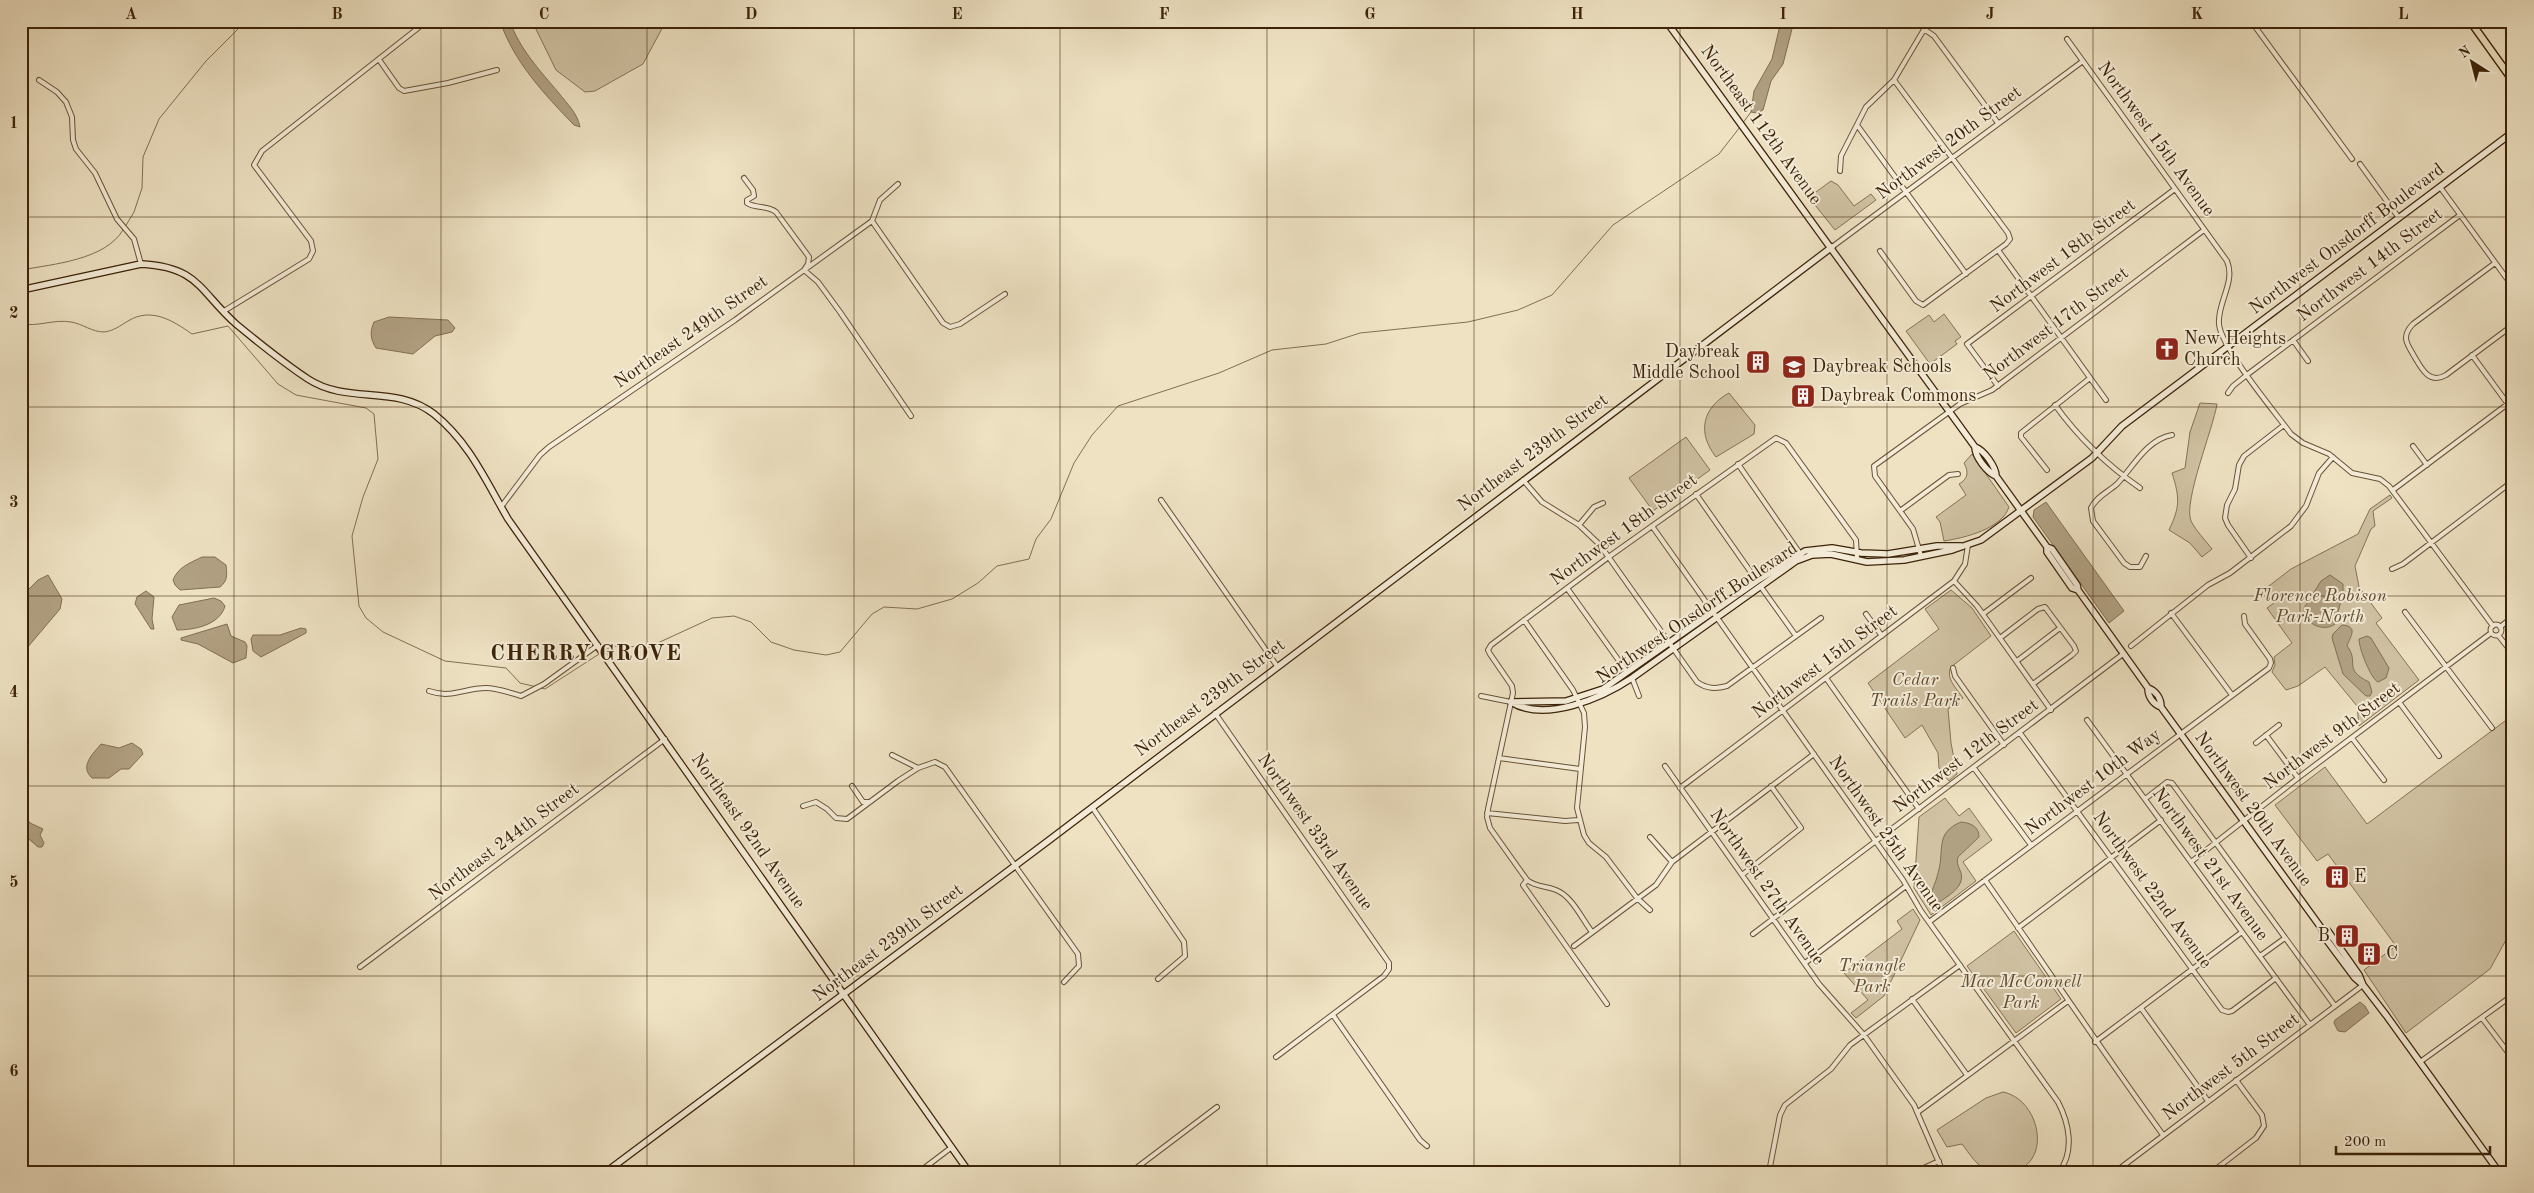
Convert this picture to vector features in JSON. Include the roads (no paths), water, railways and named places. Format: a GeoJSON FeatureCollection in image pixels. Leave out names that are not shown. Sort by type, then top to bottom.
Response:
{"type":"FeatureCollection","features":[{"type":"Feature","properties":{"kind":"main road"},"geometry":{"type":"LineString","coordinates":[[2470,21],[2513,81]]}},
{"type":"Feature","properties":{"kind":"street"},"geometry":{"type":"LineString","coordinates":[[224,311],[309,259],[313,251],[311,241],[254,166],[262,151],[380,61],[427,21]]}},
{"type":"Feature","properties":{"kind":"street","name":"Northeast 112th Avenue"},"geometry":{"type":"LineString","coordinates":[[1666,21],[1832,247]]}},
{"type":"Feature","properties":{"kind":"street"},"geometry":{"type":"LineString","coordinates":[[1840,171],[1841,156],[1857,124],[1869,104],[1894,80],[1929,21]]}},
{"type":"Feature","properties":{"kind":"street"},"geometry":{"type":"LineString","coordinates":[[2251,21],[2352,159]]}},
{"type":"Feature","properties":{"kind":"street"},"geometry":{"type":"LineString","coordinates":[[1924,29],[1934,36],[1998,124]]}},
{"type":"Feature","properties":{"kind":"street","name":"Northwest 15th Avenue"},"geometry":{"type":"LineString","coordinates":[[2067,39],[2223,254],[2230,267],[2219,326],[2228,347]]}},
{"type":"Feature","properties":{"kind":"street"},"geometry":{"type":"LineString","coordinates":[[380,61],[399,88],[404,91],[448,83],[497,70]]}},
{"type":"Feature","properties":{"kind":"street","name":"Northwest 20th Street"},"geometry":{"type":"LineString","coordinates":[[1832,247],[2083,61]]}},
{"type":"Feature","properties":{"kind":"street"},"geometry":{"type":"LineString","coordinates":[[39,80],[57,92],[66,102],[72,118],[73,140],[76,149],[96,173],[117,219],[134,239],[141,264]]}},
{"type":"Feature","properties":{"kind":"street"},"geometry":{"type":"LineString","coordinates":[[1880,252],[1916,301],[1921,304],[1927,303],[2010,239],[2008,233],[1894,80]]}},
{"type":"Feature","properties":{"kind":"street"},"geometry":{"type":"LineString","coordinates":[[1857,124],[1966,274]]}},
{"type":"Feature","properties":{"kind":"street","name":"Northwest Onsdorff Boulevard"},"geometry":{"type":"LineString","coordinates":[[1715,615],[1756,581],[1802,555],[1831,554],[1858,556],[1876,562],[1920,553],[1952,550],[1987,537],[2097,453],[2122,426],[2513,132]]}},
{"type":"Feature","properties":{"kind":"street"},"geometry":{"type":"LineString","coordinates":[[2360,164],[2399,218]]}},
{"type":"Feature","properties":{"kind":"street"},"geometry":{"type":"LineString","coordinates":[[744,178],[753,190],[754,196],[747,200],[747,204],[772,209],[776,212],[809,257],[804,270],[818,282],[840,312],[911,416]]}},
{"type":"Feature","properties":{"kind":"street"},"geometry":{"type":"LineString","coordinates":[[898,184],[880,200],[872,221],[943,323],[950,327],[960,324],[1005,294]]}},
{"type":"Feature","properties":{"kind":"street"},"geometry":{"type":"LineString","coordinates":[[2440,187],[2513,287]]}},
{"type":"Feature","properties":{"kind":"street","name":"Northwest 18th Street"},"geometry":{"type":"LineString","coordinates":[[1998,386],[1967,344],[2175,189]]}},
{"type":"Feature","properties":{"kind":"street","name":"Northwest 14th Street"},"geometry":{"type":"LineString","coordinates":[[2228,393],[2233,386],[2248,374],[2460,214]]}},
{"type":"Feature","properties":{"kind":"street","name":"Northeast 249th Street"},"geometry":{"type":"LineString","coordinates":[[501,507],[548,447],[872,221]]}},
{"type":"Feature","properties":{"kind":"street","name":"Northwest 17th Street"},"geometry":{"type":"LineString","coordinates":[[1900,511],[1875,476],[1873,468],[1950,411],[1998,386],[2204,230]]}},
{"type":"Feature","properties":{"kind":"street","name":"Northwest 20th Avenue"},"geometry":{"type":"LineString","coordinates":[[1832,247],[1975,447],[1980,449],[1996,470],[1996,476],[2047,547],[2047,552],[2072,588],[2078,590],[2148,688],[2154,690],[2161,701],[2161,706],[2180,734],[2322,929],[2328,931],[2360,975],[2363,985],[2499,1172]]}},
{"type":"Feature","properties":{"kind":"street","name":"Northeast 239th Street"},"geometry":{"type":"LineString","coordinates":[[606,1172],[1832,247]]}},
{"type":"Feature","properties":{"kind":"street"},"geometry":{"type":"LineString","coordinates":[[1998,250],[2106,400]]}},
{"type":"Feature","properties":{"kind":"street"},"geometry":{"type":"LineString","coordinates":[[2495,263],[2413,324],[2407,332],[2408,344],[2422,370],[2428,376],[2436,378],[2446,375],[2513,325]]}},
{"type":"Feature","properties":{"kind":"street","name":"Northeast 92nd Avenue"},"geometry":{"type":"LineString","coordinates":[[21,290],[141,264],[160,265],[187,274],[247,332],[321,386],[335,392],[400,397],[426,409],[443,421],[468,449],[501,507],[969,1172]]}},
{"type":"Feature","properties":{"kind":"street"},"geometry":{"type":"LineString","coordinates":[[2294,340],[2308,361]]}},
{"type":"Feature","properties":{"kind":"street"},"geometry":{"type":"LineString","coordinates":[[2228,347],[2284,424],[2303,443],[2318,448],[2333,457],[2352,473],[2380,479],[2393,490],[2493,626],[2500,627]]}},
{"type":"Feature","properties":{"kind":"street"},"geometry":{"type":"LineString","coordinates":[[2472,356],[2513,411]]}},
{"type":"Feature","properties":{"kind":"street"},"geometry":{"type":"LineString","coordinates":[[2047,470],[2022,438],[2021,433],[2090,378]]}},
{"type":"Feature","properties":{"kind":"street"},"geometry":{"type":"LineString","coordinates":[[2393,490],[2513,400]]}},
{"type":"Feature","properties":{"kind":"street"},"geometry":{"type":"LineString","coordinates":[[2054,405],[2074,432],[2123,476],[2140,488]]}},
{"type":"Feature","properties":{"kind":"street"},"geometry":{"type":"LineString","coordinates":[[2251,558],[2228,525],[2225,514],[2227,505],[2235,489],[2241,460],[2250,449],[2284,424]]}},
{"type":"Feature","properties":{"kind":"street"},"geometry":{"type":"LineString","coordinates":[[2146,556],[2145,562],[2140,567],[2130,567],[2124,563],[2093,522],[2091,511],[2095,501],[2123,476],[2146,449],[2164,436],[2172,435]]}},
{"type":"Feature","properties":{"kind":"street","name":"Northwest 18th Street"},"geometry":{"type":"LineString","coordinates":[[1511,702],[1512,686],[1488,650],[1491,645],[1610,556],[1772,440],[1779,438],[1786,442],[1856,540],[1858,556]]}},
{"type":"Feature","properties":{"kind":"street"},"geometry":{"type":"LineString","coordinates":[[2412,446],[2427,465]]}},
{"type":"Feature","properties":{"kind":"street"},"geometry":{"type":"LineString","coordinates":[[2131,646],[2208,585],[2227,576],[2251,558],[2298,519],[2320,473],[2333,457]]}},
{"type":"Feature","properties":{"kind":"street"},"geometry":{"type":"LineString","coordinates":[[1738,464],[1802,555]]}},
{"type":"Feature","properties":{"kind":"street"},"geometry":{"type":"LineString","coordinates":[[1920,553],[1915,533],[1900,511],[1950,475],[1958,474]]}},
{"type":"Feature","properties":{"kind":"street"},"geometry":{"type":"LineString","coordinates":[[1523,480],[1542,502],[1579,525],[1610,556],[1697,682],[1710,688],[1727,686],[1821,618]]}},
{"type":"Feature","properties":{"kind":"street"},"geometry":{"type":"LineString","coordinates":[[2392,569],[2403,564],[2513,481]]}},
{"type":"Feature","properties":{"kind":"street"},"geometry":{"type":"LineString","coordinates":[[1696,494],[1756,581]]}},
{"type":"Feature","properties":{"kind":"street"},"geometry":{"type":"LineString","coordinates":[[1161,500],[1277,666]]}},
{"type":"Feature","properties":{"kind":"street"},"geometry":{"type":"LineString","coordinates":[[1579,525],[1594,507],[1603,503]]}},
{"type":"Feature","properties":{"kind":"street","name":"Northwest 25th Avenue"},"geometry":{"type":"LineString","coordinates":[[1652,526],[1876,842],[1929,922],[2058,1102],[2066,1118],[2069,1144],[2061,1170]]}},
{"type":"Feature","properties":{"kind":"street","name":"Northwest 15th Street"},"geometry":{"type":"LineString","coordinates":[[1680,788],[1954,581],[1965,564],[1968,545]]}},
{"type":"Feature","properties":{"kind":"street","name":"Northwest Onsdorff Boulevard"},"geometry":{"type":"LineString","coordinates":[[1579,701],[1603,689],[1761,587],[1802,555]]}},
{"type":"Feature","properties":{"kind":"street"},"geometry":{"type":"LineString","coordinates":[[1983,614],[2031,578]]}},
{"type":"Feature","properties":{"kind":"street"},"geometry":{"type":"LineString","coordinates":[[1954,581],[1971,598],[2051,710]]}},
{"type":"Feature","properties":{"kind":"street"},"geometry":{"type":"LineString","coordinates":[[1761,587],[1796,636]]}},
{"type":"Feature","properties":{"kind":"street"},"geometry":{"type":"LineString","coordinates":[[1567,588],[1627,672]]}},
{"type":"Feature","properties":{"kind":"street"},"geometry":{"type":"LineString","coordinates":[[2000,638],[2043,607],[2046,608],[2076,651],[2033,684]]}},
{"type":"Feature","properties":{"kind":"street"},"geometry":{"type":"LineString","coordinates":[[2405,612],[2492,728]]}},
{"type":"Feature","properties":{"kind":"street"},"geometry":{"type":"LineString","coordinates":[[2171,613],[2232,695]]}},
{"type":"Feature","properties":{"kind":"street"},"geometry":{"type":"LineString","coordinates":[[1866,614],[1882,636]]}},
{"type":"Feature","properties":{"kind":"street","name":"Northwest 10th Way"},"geometry":{"type":"LineString","coordinates":[[1929,922],[2269,668],[2271,662],[2245,624],[2244,616]]}},
{"type":"Feature","properties":{"kind":"street"},"geometry":{"type":"LineString","coordinates":[[2498,635],[2500,627],[2513,617]]}},
{"type":"Feature","properties":{"kind":"street"},"geometry":{"type":"LineString","coordinates":[[1524,620],[1579,701],[1585,727],[1577,797],[1578,820],[1586,839],[1606,857],[1637,898],[1650,910]]}},
{"type":"Feature","properties":{"kind":"street"},"geometry":{"type":"LineString","coordinates":[[2493,626],[2491,633],[2498,635],[2513,654]]}},
{"type":"Feature","properties":{"kind":"street"},"geometry":{"type":"LineString","coordinates":[[2017,661],[2060,628]]}},
{"type":"Feature","properties":{"kind":"street","name":"Northwest 9th Street"},"geometry":{"type":"LineString","coordinates":[[2192,862],[2298,778],[2491,633]]}},
{"type":"Feature","properties":{"kind":"street"},"geometry":{"type":"LineString","coordinates":[[429,691],[441,695],[452,695],[486,688],[520,696],[544,684],[598,645]]}},
{"type":"Feature","properties":{"kind":"street","name":"Northwest Onsdorff Boulevard"},"geometry":{"type":"LineString","coordinates":[[1481,696],[1511,702],[1519,707],[1534,708],[1579,701],[1606,694],[1632,678],[1671,645]]}},
{"type":"Feature","properties":{"kind":"street","name":"Northwest 12th Street"},"geometry":{"type":"LineString","coordinates":[[1753,934],[2123,654]]}},
{"type":"Feature","properties":{"kind":"street"},"geometry":{"type":"LineString","coordinates":[[1953,668],[1955,676],[2004,745]]}},
{"type":"Feature","properties":{"kind":"street"},"geometry":{"type":"LineString","coordinates":[[1632,678],[1639,696]]}},
{"type":"Feature","properties":{"kind":"street"},"geometry":{"type":"LineString","coordinates":[[1826,678],[1919,809]]}},
{"type":"Feature","properties":{"kind":"street"},"geometry":{"type":"LineString","coordinates":[[1511,702],[1487,813],[1487,822],[1491,831],[1526,880],[1534,885],[1555,889],[1563,894],[1592,932]]}},
{"type":"Feature","properties":{"kind":"street"},"geometry":{"type":"LineString","coordinates":[[2399,702],[2440,756]]}},
{"type":"Feature","properties":{"kind":"street","name":"Northwest 33rd Avenue"},"geometry":{"type":"LineString","coordinates":[[1215,713],[1387,957],[1389,968],[1384,976],[1333,1015]]}},
{"type":"Feature","properties":{"kind":"street","name":"Northwest 21st Avenue"},"geometry":{"type":"LineString","coordinates":[[2087,720],[2310,1025]]}},
{"type":"Feature","properties":{"kind":"street"},"geometry":{"type":"LineString","coordinates":[[2256,743],[2279,725]]}},
{"type":"Feature","properties":{"kind":"street","name":"Northwest 22nd Avenue"},"geometry":{"type":"LineString","coordinates":[[2020,733],[2222,1010],[2228,1012],[2276,978]]}},
{"type":"Feature","properties":{"kind":"street"},"geometry":{"type":"LineString","coordinates":[[2266,735],[2298,778]]}},
{"type":"Feature","properties":{"kind":"street"},"geometry":{"type":"LineString","coordinates":[[2352,738],[2384,780]]}},
{"type":"Feature","properties":{"kind":"street","name":"Northeast 244th Street"},"geometry":{"type":"LineString","coordinates":[[360,967],[665,739]]}},
{"type":"Feature","properties":{"kind":"street"},"geometry":{"type":"LineString","coordinates":[[1574,946],[1656,885],[1672,862],[1814,754]]}},
{"type":"Feature","properties":{"kind":"street"},"geometry":{"type":"LineString","coordinates":[[892,755],[918,768]]}},
{"type":"Feature","properties":{"kind":"street"},"geometry":{"type":"LineString","coordinates":[[1499,758],[1580,769]]}},
{"type":"Feature","properties":{"kind":"street"},"geometry":{"type":"LineString","coordinates":[[803,806],[816,802],[836,818],[842,820],[851,818],[918,768],[935,762],[946,767],[1014,866],[1078,954],[1079,966],[1064,982]]}},
{"type":"Feature","properties":{"kind":"street","name":"Northwest 27th Avenue"},"geometry":{"type":"LineString","coordinates":[[1665,766],[1824,990],[1864,1034],[1918,1112],[1944,1172]]}},
{"type":"Feature","properties":{"kind":"street"},"geometry":{"type":"LineString","coordinates":[[1974,768],[2032,845]]}},
{"type":"Feature","properties":{"kind":"street"},"geometry":{"type":"LineString","coordinates":[[2145,799],[2167,782],[2172,783],[2335,1006]]}},
{"type":"Feature","properties":{"kind":"street"},"geometry":{"type":"LineString","coordinates":[[852,786],[863,802],[870,802]]}},
{"type":"Feature","properties":{"kind":"street"},"geometry":{"type":"LineString","coordinates":[[1742,875],[1800,831],[1800,825],[1771,786]]}},
{"type":"Feature","properties":{"kind":"street"},"geometry":{"type":"LineString","coordinates":[[1092,807],[1184,942],[1185,956],[1158,979]]}},
{"type":"Feature","properties":{"kind":"street"},"geometry":{"type":"LineString","coordinates":[[1487,813],[1565,821],[1578,820]]}},
{"type":"Feature","properties":{"kind":"street"},"geometry":{"type":"LineString","coordinates":[[2018,928],[2161,820]]}},
{"type":"Feature","properties":{"kind":"street"},"geometry":{"type":"LineString","coordinates":[[1650,837],[1672,862]]}},
{"type":"Feature","properties":{"kind":"street"},"geometry":{"type":"LineString","coordinates":[[1526,880],[1523,885],[1607,1004]]}},
{"type":"Feature","properties":{"kind":"street"},"geometry":{"type":"LineString","coordinates":[[1984,880],[2095,1042],[2163,1136]]}},
{"type":"Feature","properties":{"kind":"street"},"geometry":{"type":"LineString","coordinates":[[1805,962],[1906,886]]}},
{"type":"Feature","properties":{"kind":"street"},"geometry":{"type":"LineString","coordinates":[[2095,1042],[2242,932]]}},
{"type":"Feature","properties":{"kind":"street"},"geometry":{"type":"LineString","coordinates":[[2260,956],[2284,938]]}},
{"type":"Feature","properties":{"kind":"street"},"geometry":{"type":"LineString","coordinates":[[1769,1172],[1782,1108],[1831,1069],[1847,1049],[1864,1034],[1960,965]]}},
{"type":"Feature","properties":{"kind":"street","name":"Northwest 5th Street"},"geometry":{"type":"LineString","coordinates":[[2115,1172],[2363,985]]}},
{"type":"Feature","properties":{"kind":"street"},"geometry":{"type":"LineString","coordinates":[[2420,1062],[2513,995]]}},
{"type":"Feature","properties":{"kind":"street"},"geometry":{"type":"LineString","coordinates":[[1912,1000],[1967,1076]]}},
{"type":"Feature","properties":{"kind":"street"},"geometry":{"type":"LineString","coordinates":[[1918,1112],[2068,1000]]}},
{"type":"Feature","properties":{"kind":"street"},"geometry":{"type":"LineString","coordinates":[[2141,1008],[2208,1101]]}},
{"type":"Feature","properties":{"kind":"street"},"geometry":{"type":"LineString","coordinates":[[1276,1057],[1333,1015],[1427,1146]]}},
{"type":"Feature","properties":{"kind":"street"},"geometry":{"type":"LineString","coordinates":[[2482,1018],[2513,1059]]}},
{"type":"Feature","properties":{"kind":"street"},"geometry":{"type":"LineString","coordinates":[[2212,1172],[2256,1138],[2264,1126],[2262,1115],[2236,1080]]}},
{"type":"Feature","properties":{"kind":"street"},"geometry":{"type":"LineString","coordinates":[[1131,1172],[1217,1106]]}},
{"type":"Feature","properties":{"kind":"street"},"geometry":{"type":"LineString","coordinates":[[919,1172],[952,1147]]}},
{"type":"Feature","properties":{"kind":"street"},"geometry":{"type":"LineString","coordinates":[[1915,1172],[1939,1161]]}},
{"type":"Feature","properties":{"kind":"street"},"geometry":{"type":"LineString","coordinates":[[2503,1172],[2513,1164]]}},
{"type":"Feature","properties":{"kind":"street"},"geometry":{"type":"LineString","coordinates":[[2061,1170],[2068,1172]]}},
{"type":"Feature","properties":{"kind":"waterway"},"geometry":{"type":"LineString","coordinates":[[125,227],[134,212],[142,188],[143,157],[159,119],[206,61],[239,28]]}},
{"type":"Feature","properties":{"kind":"waterway"},"geometry":{"type":"LineString","coordinates":[[1742,124],[1751,112]]}},
{"type":"Feature","properties":{"kind":"waterway"},"geometry":{"type":"LineString","coordinates":[[605,651],[611,646],[649,647],[712,618],[734,616],[751,622],[771,642],[794,650],[826,655],[840,652],[872,614],[884,607],[917,609],[952,599],[978,583],[997,566],[1029,559],[1036,539],[1051,519],[1074,463],[1092,435],[1118,406],[1219,373],[1272,350],[1326,344],[1360,333],[1468,322],[1518,310],[1552,295],[1613,225],[1719,154],[1740,127]]}},
{"type":"Feature","properties":{"kind":"waterway"},"geometry":{"type":"LineString","coordinates":[[21,270],[63,263],[92,254],[115,240],[123,230]]}},
{"type":"Feature","properties":{"kind":"waterway"},"geometry":{"type":"LineString","coordinates":[[21,324],[34,325],[65,321],[104,332],[137,317],[153,315],[169,320],[192,334],[228,326],[278,384],[296,395],[366,408],[374,414],[378,459],[363,497],[352,536],[359,606],[366,618],[383,632],[445,661],[506,668],[520,683],[537,687]]}},
{"type":"Feature","properties":{"kind":"waterway"},"geometry":{"type":"LineString","coordinates":[[541,688],[545,689],[599,654]]}},
{"type":"Feature","properties":{"kind":"place","name":"New Heights Church"},"geometry":{"type":"Point","coordinates":[2167,349]}},
{"type":"Feature","properties":{"kind":"place","name":"Daybreak Middle School"},"geometry":{"type":"Point","coordinates":[1758,362]}},
{"type":"Feature","properties":{"kind":"place","name":"Daybreak Schools"},"geometry":{"type":"Point","coordinates":[1794,367]}},
{"type":"Feature","properties":{"kind":"place","name":"Daybreak Commons"},"geometry":{"type":"Point","coordinates":[1803,396]}},
{"type":"Feature","properties":{"kind":"place","name":"E"},"geometry":{"type":"Point","coordinates":[2337,877]}},
{"type":"Feature","properties":{"kind":"place","name":"B"},"geometry":{"type":"Point","coordinates":[2347,936]}},
{"type":"Feature","properties":{"kind":"place","name":"C"},"geometry":{"type":"Point","coordinates":[2369,954]}},
{"type":"Feature","properties":{"kind":"district","name":"CHERRY GROVE"},"geometry":{"type":"Point","coordinates":[586,654]}},
{"type":"Feature","properties":{"kind":"park label","name":"Florence Robison Park-North"},"geometry":{"type":"Point","coordinates":[2320,606]}},
{"type":"Feature","properties":{"kind":"park label","name":"Cedar Trails Park"},"geometry":{"type":"Point","coordinates":[1915,690]}},
{"type":"Feature","properties":{"kind":"park label","name":"Triangle Park"},"geometry":{"type":"Point","coordinates":[1872,976]}},
{"type":"Feature","properties":{"kind":"park label","name":"Mac McConnell Park"},"geometry":{"type":"Point","coordinates":[2021,992]}}]}
